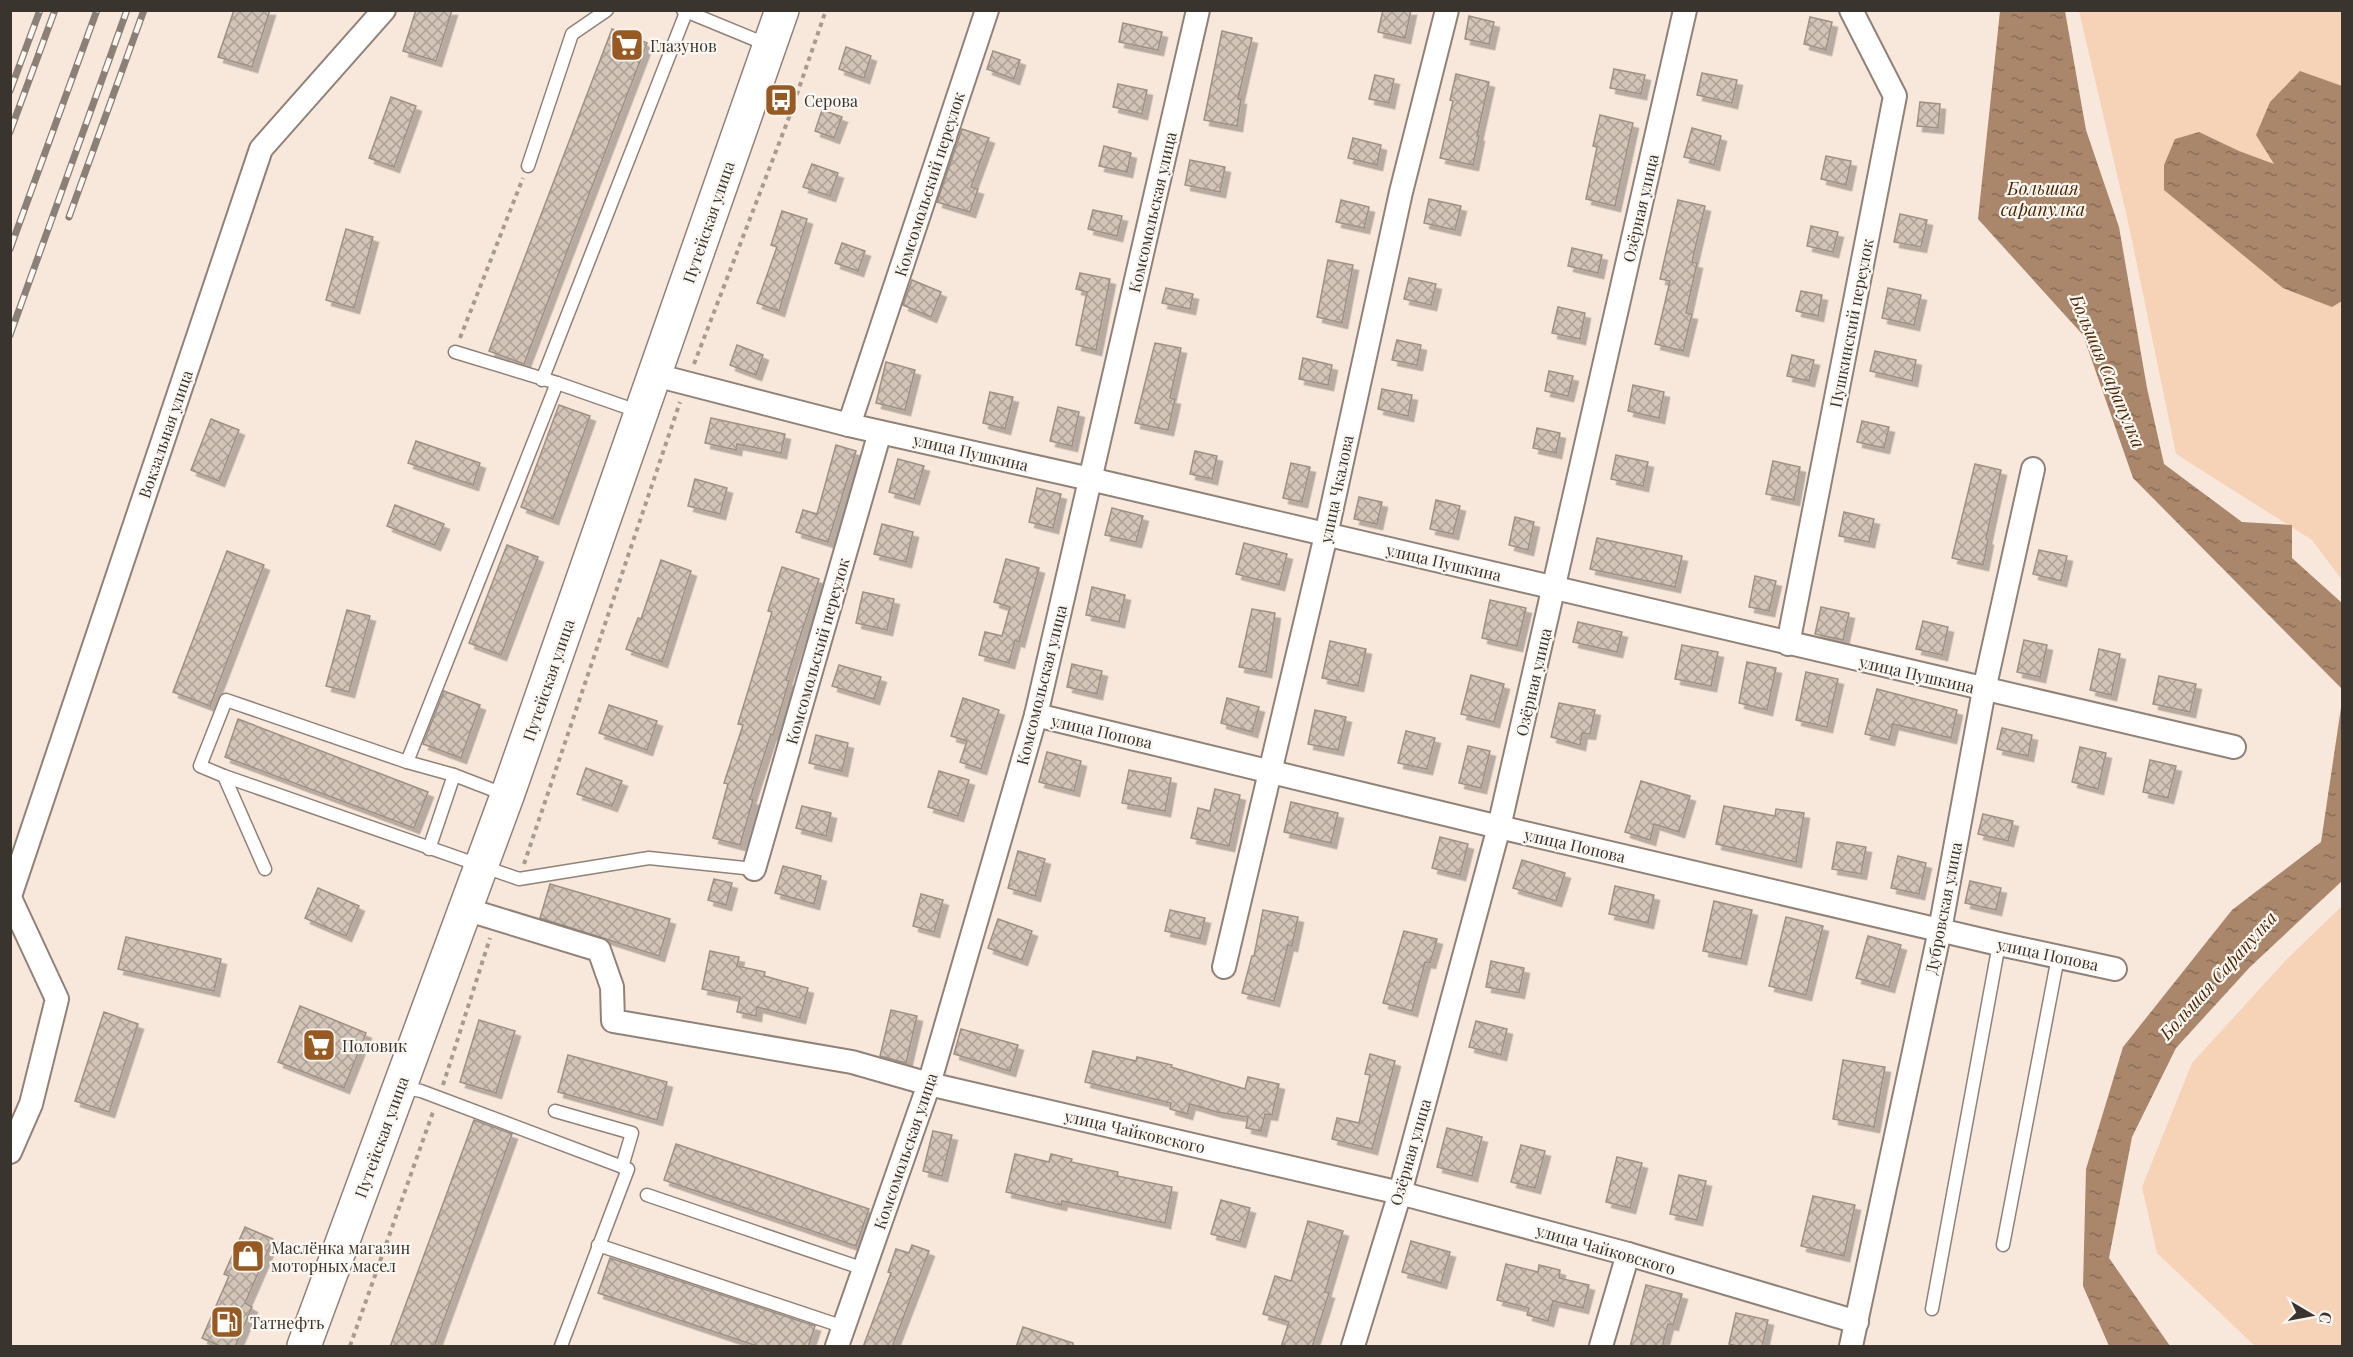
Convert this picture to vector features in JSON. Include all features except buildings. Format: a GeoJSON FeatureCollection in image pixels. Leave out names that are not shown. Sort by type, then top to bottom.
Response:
{"type":"FeatureCollection","features":[{"type":"Feature","properties":{"kind":"main road","name":"Путейская улица"},"geometry":{"type":"LineString","coordinates":[[304,1347],[507,796],[782,10]]}},
{"type":"Feature","properties":{"kind":"street","name":"Вокзальная улица"},"geometry":{"type":"LineString","coordinates":[[10,1152],[31,1104],[57,999],[10,897],[261,149],[384,10]]}},
{"type":"Feature","properties":{"kind":"street","name":"Комсомольский переулок"},"geometry":{"type":"LineString","coordinates":[[849,425],[987,10]]}},
{"type":"Feature","properties":{"kind":"street","name":"Комсомольская улица"},"geometry":{"type":"LineString","coordinates":[[840,1337],[929,1084],[1036,715],[1198,10]]}},
{"type":"Feature","properties":{"kind":"street","name":"улица Чкалова"},"geometry":{"type":"LineString","coordinates":[[1224,967],[1326,535],[1401,192],[1447,10]]}},
{"type":"Feature","properties":{"kind":"street","name":"Озёрная улица"},"geometry":{"type":"LineString","coordinates":[[1353,1347],[1400,1193],[1499,827],[1685,10]]}},
{"type":"Feature","properties":{"kind":"street","name":"Пушкинский переулок"},"geometry":{"type":"LineString","coordinates":[[1788,644],[1895,96],[1851,10]]}},
{"type":"Feature","properties":{"kind":"street","name":"улица Пушкина"},"geometry":{"type":"LineString","coordinates":[[655,375],[686,385],[849,425],[1090,479],[2234,747]]}},
{"type":"Feature","properties":{"kind":"street","name":"Комсомольский переулок"},"geometry":{"type":"LineString","coordinates":[[754,869],[880,432]]}},
{"type":"Feature","properties":{"kind":"street","name":"Дубровская улица"},"geometry":{"type":"LineString","coordinates":[[1851,1347],[1940,930],[1984,690],[2033,469]]}},
{"type":"Feature","properties":{"kind":"street","name":"улица Попова"},"geometry":{"type":"LineString","coordinates":[[1036,715],[1499,827],[2115,969]]}},
{"type":"Feature","properties":{"kind":"street","name":"улица Чайковского"},"geometry":{"type":"LineString","coordinates":[[465,909],[599,950],[612,987],[613,1021],[852,1062],[929,1084],[1400,1193],[1628,1254],[1857,1322]]}},
{"type":"Feature","properties":{"kind":"street"},"geometry":{"type":"LineString","coordinates":[[1601,1347],[1628,1254]]}},
{"type":"Feature","properties":{"kind":"lane"},"geometry":{"type":"LineString","coordinates":[[528,166],[572,33],[607,10]]}},
{"type":"Feature","properties":{"kind":"lane"},"geometry":{"type":"LineString","coordinates":[[542,380],[685,11],[769,46]]}},
{"type":"Feature","properties":{"kind":"lane"},"geometry":{"type":"LineString","coordinates":[[455,352],[642,412]]}},
{"type":"Feature","properties":{"kind":"lane"},"geometry":{"type":"LineString","coordinates":[[407,762],[557,383]]}},
{"type":"Feature","properties":{"kind":"lane"},"geometry":{"type":"LineString","coordinates":[[507,796],[226,700],[200,766],[519,879],[649,858],[754,869]]}},
{"type":"Feature","properties":{"kind":"lane"},"geometry":{"type":"LineString","coordinates":[[224,776],[265,869]]}},
{"type":"Feature","properties":{"kind":"lane"},"geometry":{"type":"LineString","coordinates":[[429,849],[454,776]]}},
{"type":"Feature","properties":{"kind":"lane"},"geometry":{"type":"LineString","coordinates":[[1932,1309],[1999,944]]}},
{"type":"Feature","properties":{"kind":"lane"},"geometry":{"type":"LineString","coordinates":[[2003,1245],[2058,957]]}},
{"type":"Feature","properties":{"kind":"lane"},"geometry":{"type":"LineString","coordinates":[[400,1086],[628,1169],[561,1347]]}},
{"type":"Feature","properties":{"kind":"lane"},"geometry":{"type":"LineString","coordinates":[[555,1111],[632,1133],[622,1167]]}},
{"type":"Feature","properties":{"kind":"lane"},"geometry":{"type":"LineString","coordinates":[[647,1195],[864,1269]]}},
{"type":"Feature","properties":{"kind":"lane"},"geometry":{"type":"LineString","coordinates":[[598,1245],[840,1337]]}},
{"type":"Feature","properties":{"kind":"path"},"geometry":{"type":"LineString","coordinates":[[519,879],[686,385],[788,120],[826,10]]}},
{"type":"Feature","properties":{"kind":"path"},"geometry":{"type":"LineString","coordinates":[[455,352],[528,166]]}},
{"type":"Feature","properties":{"kind":"path"},"geometry":{"type":"LineString","coordinates":[[350,1347],[438,1098],[496,918]]}},
{"type":"Feature","properties":{"kind":"shaded area"},"geometry":{"type":"Polygon","coordinates":[[[2079,11],[2342,11],[2342,580],[2312,540],[2176,454],[2129,226],[2079,11]]]}},
{"type":"Feature","properties":{"kind":"shaded area"},"geometry":{"type":"Polygon","coordinates":[[[2342,906],[2342,1346],[2255,1346],[2157,1253],[2142,1187],[2192,1063],[2287,959],[2342,906]]]}},
{"type":"Feature","properties":{"kind":"water","name":"Большая сарапулка"},"geometry":{"type":"Polygon","coordinates":[[[2000,11],[2065,11],[2086,130],[2119,227],[2147,388],[2164,464],[2242,522],[2292,525],[2292,558],[2342,603],[2342,689],[2133,478],[2083,335],[1978,219],[2000,11]]]}},
{"type":"Feature","properties":{"kind":"water"},"geometry":{"type":"Polygon","coordinates":[[[2300,71],[2342,86],[2342,301],[2332,307],[2283,288],[2164,190],[2164,165],[2175,139],[2199,132],[2274,164],[2256,135],[2270,102],[2300,71]]]}},
{"type":"Feature","properties":{"kind":"water","name":"Большая сарапулка"},"geometry":{"type":"Polygon","coordinates":[[[2342,701],[2342,881],[2250,967],[2176,1048],[2132,1137],[2109,1258],[2170,1346],[2109,1346],[2083,1286],[2086,1169],[2123,1047],[2232,910],[2321,842],[2342,701]]]}},
{"type":"Feature","properties":{"kind":"railway"},"geometry":{"type":"LineString","coordinates":[[10,91],[40,10]]}},
{"type":"Feature","properties":{"kind":"railway"},"geometry":{"type":"LineString","coordinates":[[10,132],[55,10]]}},
{"type":"Feature","properties":{"kind":"railway"},"geometry":{"type":"LineString","coordinates":[[10,249],[97,10]]}},
{"type":"Feature","properties":{"kind":"railway"},"geometry":{"type":"LineString","coordinates":[[10,335],[127,10]]}},
{"type":"Feature","properties":{"kind":"railway"},"geometry":{"type":"LineString","coordinates":[[69,217],[144,10]]}},
{"type":"Feature","properties":{"kind":"place","name":"Глазунов"},"geometry":{"type":"Point","coordinates":[627,45]}},
{"type":"Feature","properties":{"kind":"place","name":"Серова"},"geometry":{"type":"Point","coordinates":[781,100]}},
{"type":"Feature","properties":{"kind":"place","name":"Половик"},"geometry":{"type":"Point","coordinates":[319,1045]}},
{"type":"Feature","properties":{"kind":"place","name":"Маслёнка магазин моторных масел"},"geometry":{"type":"Point","coordinates":[248,1256]}},
{"type":"Feature","properties":{"kind":"place","name":"Татнефть"},"geometry":{"type":"Point","coordinates":[227,1322]}},
{"type":"Feature","properties":{"kind":"water label","name":"Большая Сарапулка"},"geometry":{"type":"Point","coordinates":[2108,371]}},
{"type":"Feature","properties":{"kind":"water label","name":"Большая Сарапулка"},"geometry":{"type":"Point","coordinates":[2218,975]}}]}
